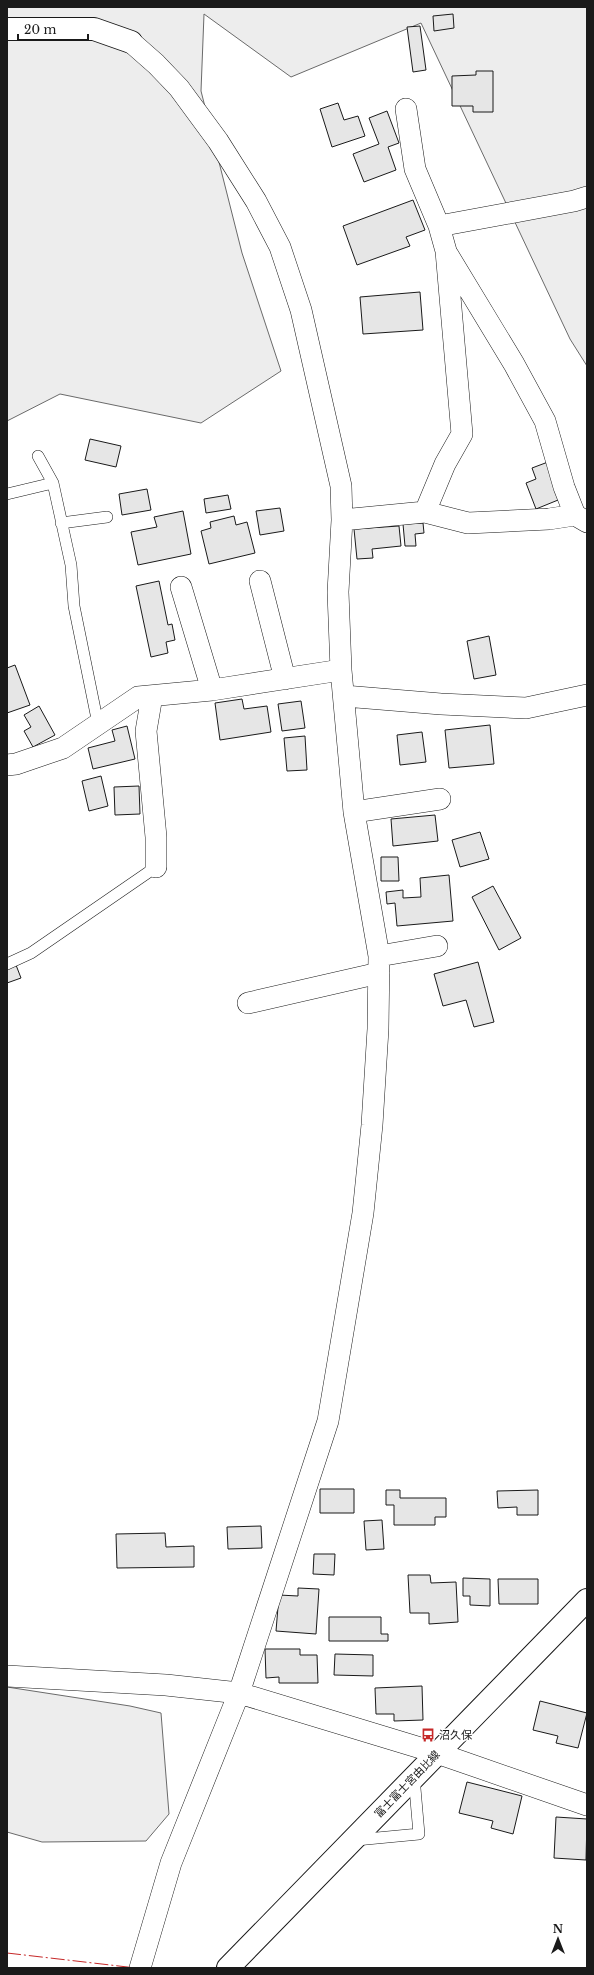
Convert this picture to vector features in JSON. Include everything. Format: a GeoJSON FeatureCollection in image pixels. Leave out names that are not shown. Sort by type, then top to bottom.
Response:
{"type":"FeatureCollection","features":[{"type":"Feature","properties":{"kind":"main road"},"geometry":{"type":"LineString","coordinates":[[7,29],[94,29],[131,42]]}},
{"type":"Feature","properties":{"kind":"main road","name":"富士富士宮由比線"},"geometry":{"type":"LineString","coordinates":[[228,1968],[587,1600]]}},
{"type":"Feature","properties":{"kind":"street"},"geometry":{"type":"LineString","coordinates":[[131,42],[156,64],[179,88],[218,141],[256,201],[280,247],[301,310],[341,486],[342,520],[338,592],[341,670],[354,812],[379,965],[378,1029],[363,1213],[328,1421],[239,1693],[171,1863],[140,1968]]}},
{"type":"Feature","properties":{"kind":"street"},"geometry":{"type":"LineString","coordinates":[[406,109],[415,169],[439,226],[446,251],[462,434],[445,464],[425,512]]}},
{"type":"Feature","properties":{"kind":"street"},"geometry":{"type":"LineString","coordinates":[[439,226],[574,201],[587,197]]}},
{"type":"Feature","properties":{"kind":"street"},"geometry":{"type":"LineString","coordinates":[[342,520],[425,512],[468,523],[581,518],[564,486],[545,421],[514,364],[446,251]]}},
{"type":"Feature","properties":{"kind":"street"},"geometry":{"type":"LineString","coordinates":[[260,581],[285,679]]}},
{"type":"Feature","properties":{"kind":"street"},"geometry":{"type":"LineString","coordinates":[[181,587],[212,690]]}},
{"type":"Feature","properties":{"kind":"street"},"geometry":{"type":"LineString","coordinates":[[7,765],[16,764],[63,748],[138,697],[212,690],[341,670]]}},
{"type":"Feature","properties":{"kind":"street"},"geometry":{"type":"LineString","coordinates":[[344,696],[441,704],[526,708],[587,695]]}},
{"type":"Feature","properties":{"kind":"street"},"geometry":{"type":"LineString","coordinates":[[152,696],[146,731],[156,837],[156,867]]}},
{"type":"Feature","properties":{"kind":"street"},"geometry":{"type":"LineString","coordinates":[[354,812],[440,799]]}},
{"type":"Feature","properties":{"kind":"street"},"geometry":{"type":"LineString","coordinates":[[248,1003],[379,965],[437,946]]}},
{"type":"Feature","properties":{"kind":"street"},"geometry":{"type":"LineString","coordinates":[[7,1676],[166,1685],[239,1693],[437,1753],[587,1805]]}},
{"type":"Feature","properties":{"kind":"lane"},"geometry":{"type":"LineString","coordinates":[[38,456],[53,483],[71,566],[74,606],[98,724]]}},
{"type":"Feature","properties":{"kind":"lane"},"geometry":{"type":"LineString","coordinates":[[7,494],[53,483]]}},
{"type":"Feature","properties":{"kind":"lane"},"geometry":{"type":"LineString","coordinates":[[61,523],[107,517]]}},
{"type":"Feature","properties":{"kind":"lane"},"geometry":{"type":"LineString","coordinates":[[7,964],[31,953],[156,867]]}},
{"type":"Feature","properties":{"kind":"lane"},"geometry":{"type":"LineString","coordinates":[[352,1840],[419,1834],[414,1776]]}},
{"type":"Feature","properties":{"kind":"shaded area"},"geometry":{"type":"Polygon","coordinates":[[[7,7],[587,7],[587,366],[570,339],[421,23],[291,77],[204,14],[201,91],[242,253],[281,371],[201,423],[60,394],[7,421],[7,7]]]}},
{"type":"Feature","properties":{"kind":"shaded area"},"geometry":{"type":"Polygon","coordinates":[[[7,1687],[130,1706],[161,1713],[169,1814],[146,1841],[42,1842],[7,1832],[7,1687]]]}},
{"type":"Feature","properties":{"kind":"building"},"geometry":{"type":"Polygon","coordinates":[[[453,14],[454,28],[434,31],[433,16],[453,14]]]}},
{"type":"Feature","properties":{"kind":"building"},"geometry":{"type":"Polygon","coordinates":[[[420,26],[426,70],[413,72],[407,27],[420,26]]]}},
{"type":"Feature","properties":{"kind":"building"},"geometry":{"type":"Polygon","coordinates":[[[476,71],[493,71],[493,112],[473,112],[473,106],[452,106],[452,76],[476,75],[476,71]]]}},
{"type":"Feature","properties":{"kind":"building"},"geometry":{"type":"Polygon","coordinates":[[[338,103],[344,120],[358,116],[365,136],[332,147],[320,109],[338,103]]]}},
{"type":"Feature","properties":{"kind":"building"},"geometry":{"type":"Polygon","coordinates":[[[387,111],[399,143],[388,147],[396,170],[364,182],[353,154],[379,144],[369,118],[387,111]]]}},
{"type":"Feature","properties":{"kind":"building"},"geometry":{"type":"Polygon","coordinates":[[[413,200],[425,230],[406,237],[410,246],[357,265],[343,226],[413,200]]]}},
{"type":"Feature","properties":{"kind":"building"},"geometry":{"type":"Polygon","coordinates":[[[420,292],[423,330],[363,334],[360,297],[420,292]]]}},
{"type":"Feature","properties":{"kind":"building"},"geometry":{"type":"Polygon","coordinates":[[[90,439],[121,446],[116,467],[85,460],[90,439]]]}},
{"type":"Feature","properties":{"kind":"building"},"geometry":{"type":"Polygon","coordinates":[[[548,462],[563,498],[536,509],[526,483],[536,479],[532,468],[548,462]]]}},
{"type":"Feature","properties":{"kind":"building"},"geometry":{"type":"Polygon","coordinates":[[[147,489],[151,510],[122,515],[119,494],[147,489]]]}},
{"type":"Feature","properties":{"kind":"building"},"geometry":{"type":"Polygon","coordinates":[[[228,495],[231,509],[206,513],[204,499],[228,495]]]}},
{"type":"Feature","properties":{"kind":"building"},"geometry":{"type":"Polygon","coordinates":[[[280,508],[284,531],[260,535],[256,511],[280,508]]]}},
{"type":"Feature","properties":{"kind":"building"},"geometry":{"type":"Polygon","coordinates":[[[183,511],[191,554],[138,565],[131,532],[157,527],[154,517],[183,511]]]}},
{"type":"Feature","properties":{"kind":"building"},"geometry":{"type":"Polygon","coordinates":[[[234,516],[236,525],[247,522],[255,553],[209,564],[201,531],[211,528],[210,522],[234,516]]]}},
{"type":"Feature","properties":{"kind":"building"},"geometry":{"type":"Polygon","coordinates":[[[423,523],[424,533],[415,534],[416,546],[405,546],[403,524],[423,523]]]}},
{"type":"Feature","properties":{"kind":"building"},"geometry":{"type":"Polygon","coordinates":[[[399,526],[401,546],[372,549],[373,558],[357,559],[354,529],[399,526]]]}},
{"type":"Feature","properties":{"kind":"building"},"geometry":{"type":"Polygon","coordinates":[[[159,581],[168,625],[172,624],[175,640],[166,642],[168,653],[151,657],[136,586],[159,581]]]}},
{"type":"Feature","properties":{"kind":"building"},"geometry":{"type":"Polygon","coordinates":[[[489,636],[496,675],[474,679],[467,641],[489,636]]]}},
{"type":"Feature","properties":{"kind":"building"},"geometry":{"type":"Polygon","coordinates":[[[15,665],[30,705],[7,713],[7,668],[15,665]]]}},
{"type":"Feature","properties":{"kind":"building"},"geometry":{"type":"Polygon","coordinates":[[[242,699],[244,709],[267,706],[271,732],[220,740],[215,703],[242,699]]]}},
{"type":"Feature","properties":{"kind":"building"},"geometry":{"type":"Polygon","coordinates":[[[301,701],[305,728],[282,731],[278,704],[301,701]]]}},
{"type":"Feature","properties":{"kind":"building"},"geometry":{"type":"Polygon","coordinates":[[[39,706],[55,735],[33,747],[24,731],[31,727],[24,715],[39,706]]]}},
{"type":"Feature","properties":{"kind":"building"},"geometry":{"type":"Polygon","coordinates":[[[490,725],[494,764],[449,768],[445,730],[490,725]]]}},
{"type":"Feature","properties":{"kind":"building"},"geometry":{"type":"Polygon","coordinates":[[[127,726],[135,759],[93,769],[88,748],[115,741],[112,730],[127,726]]]}},
{"type":"Feature","properties":{"kind":"building"},"geometry":{"type":"Polygon","coordinates":[[[422,732],[426,762],[400,765],[397,735],[422,732]]]}},
{"type":"Feature","properties":{"kind":"building"},"geometry":{"type":"Polygon","coordinates":[[[305,736],[307,770],[287,771],[284,738],[305,736]]]}},
{"type":"Feature","properties":{"kind":"building"},"geometry":{"type":"Polygon","coordinates":[[[101,776],[108,806],[89,811],[82,781],[101,776]]]}},
{"type":"Feature","properties":{"kind":"building"},"geometry":{"type":"Polygon","coordinates":[[[139,786],[140,814],[115,815],[114,787],[139,786]]]}},
{"type":"Feature","properties":{"kind":"building"},"geometry":{"type":"Polygon","coordinates":[[[435,815],[438,841],[393,846],[391,819],[435,815]]]}},
{"type":"Feature","properties":{"kind":"building"},"geometry":{"type":"Polygon","coordinates":[[[480,832],[489,859],[460,867],[452,840],[480,832]]]}},
{"type":"Feature","properties":{"kind":"building"},"geometry":{"type":"Polygon","coordinates":[[[381,857],[398,857],[399,881],[381,881],[381,857]]]}},
{"type":"Feature","properties":{"kind":"building"},"geometry":{"type":"Polygon","coordinates":[[[449,875],[453,921],[397,926],[395,903],[387,904],[386,892],[403,890],[403,898],[421,897],[420,878],[449,875]]]}},
{"type":"Feature","properties":{"kind":"building"},"geometry":{"type":"Polygon","coordinates":[[[493,886],[521,938],[499,950],[472,897],[493,886]]]}},
{"type":"Feature","properties":{"kind":"building"},"geometry":{"type":"Polygon","coordinates":[[[478,962],[494,1022],[474,1027],[466,1000],[443,1006],[434,974],[478,962]]]}},
{"type":"Feature","properties":{"kind":"building"},"geometry":{"type":"Polygon","coordinates":[[[16,965],[21,978],[7,983],[7,968],[16,965]]]}},
{"type":"Feature","properties":{"kind":"building"},"geometry":{"type":"Polygon","coordinates":[[[320,1489],[354,1489],[354,1513],[320,1513],[320,1489]]]}},
{"type":"Feature","properties":{"kind":"building"},"geometry":{"type":"Polygon","coordinates":[[[386,1490],[400,1490],[400,1498],[446,1498],[446,1517],[435,1517],[435,1525],[394,1525],[394,1505],[386,1505],[386,1490]]]}},
{"type":"Feature","properties":{"kind":"building"},"geometry":{"type":"Polygon","coordinates":[[[538,1490],[538,1515],[517,1515],[517,1507],[498,1508],[497,1491],[538,1490]]]}},
{"type":"Feature","properties":{"kind":"building"},"geometry":{"type":"Polygon","coordinates":[[[382,1520],[384,1549],[366,1550],[364,1521],[382,1520]]]}},
{"type":"Feature","properties":{"kind":"building"},"geometry":{"type":"Polygon","coordinates":[[[261,1526],[262,1548],[228,1549],[227,1527],[261,1526]]]}},
{"type":"Feature","properties":{"kind":"building"},"geometry":{"type":"Polygon","coordinates":[[[165,1533],[166,1547],[194,1546],[194,1567],[117,1568],[116,1534],[165,1533]]]}},
{"type":"Feature","properties":{"kind":"building"},"geometry":{"type":"Polygon","coordinates":[[[314,1554],[335,1554],[334,1575],[313,1574],[314,1554]]]}},
{"type":"Feature","properties":{"kind":"building"},"geometry":{"type":"Polygon","coordinates":[[[408,1575],[430,1575],[431,1583],[456,1582],[458,1622],[429,1624],[429,1613],[410,1613],[408,1575]]]}},
{"type":"Feature","properties":{"kind":"building"},"geometry":{"type":"Polygon","coordinates":[[[463,1578],[490,1579],[490,1606],[470,1605],[470,1596],[463,1596],[463,1578]]]}},
{"type":"Feature","properties":{"kind":"building"},"geometry":{"type":"Polygon","coordinates":[[[498,1579],[538,1579],[538,1604],[499,1604],[498,1579]]]}},
{"type":"Feature","properties":{"kind":"building"},"geometry":{"type":"Polygon","coordinates":[[[298,1588],[319,1589],[316,1634],[276,1631],[279,1595],[298,1596],[298,1588]]]}},
{"type":"Feature","properties":{"kind":"building"},"geometry":{"type":"Polygon","coordinates":[[[329,1617],[381,1617],[381,1634],[388,1634],[388,1641],[329,1641],[329,1617]]]}},
{"type":"Feature","properties":{"kind":"building"},"geometry":{"type":"Polygon","coordinates":[[[265,1649],[300,1649],[300,1655],[317,1655],[318,1683],[279,1683],[279,1677],[266,1678],[265,1649]]]}},
{"type":"Feature","properties":{"kind":"building"},"geometry":{"type":"Polygon","coordinates":[[[335,1654],[373,1655],[373,1676],[334,1675],[335,1654]]]}},
{"type":"Feature","properties":{"kind":"building"},"geometry":{"type":"Polygon","coordinates":[[[422,1686],[423,1720],[394,1721],[394,1714],[376,1714],[375,1688],[422,1686]]]}},
{"type":"Feature","properties":{"kind":"building"},"geometry":{"type":"Polygon","coordinates":[[[540,1701],[587,1713],[578,1748],[556,1743],[558,1736],[533,1730],[540,1701]]]}},
{"type":"Feature","properties":{"kind":"building"},"geometry":{"type":"Polygon","coordinates":[[[467,1782],[522,1796],[513,1834],[491,1828],[493,1821],[459,1813],[467,1782]]]}},
{"type":"Feature","properties":{"kind":"building"},"geometry":{"type":"Polygon","coordinates":[[[556,1817],[587,1819],[586,1860],[554,1858],[556,1817]]]}},
{"type":"Feature","properties":{"kind":"power"},"geometry":{"type":"LineString","coordinates":[[7,1953],[136,1968]]}},
{"type":"Feature","properties":{"kind":"place","name":"沼久保"},"geometry":{"type":"Point","coordinates":[428,1735]}}]}
